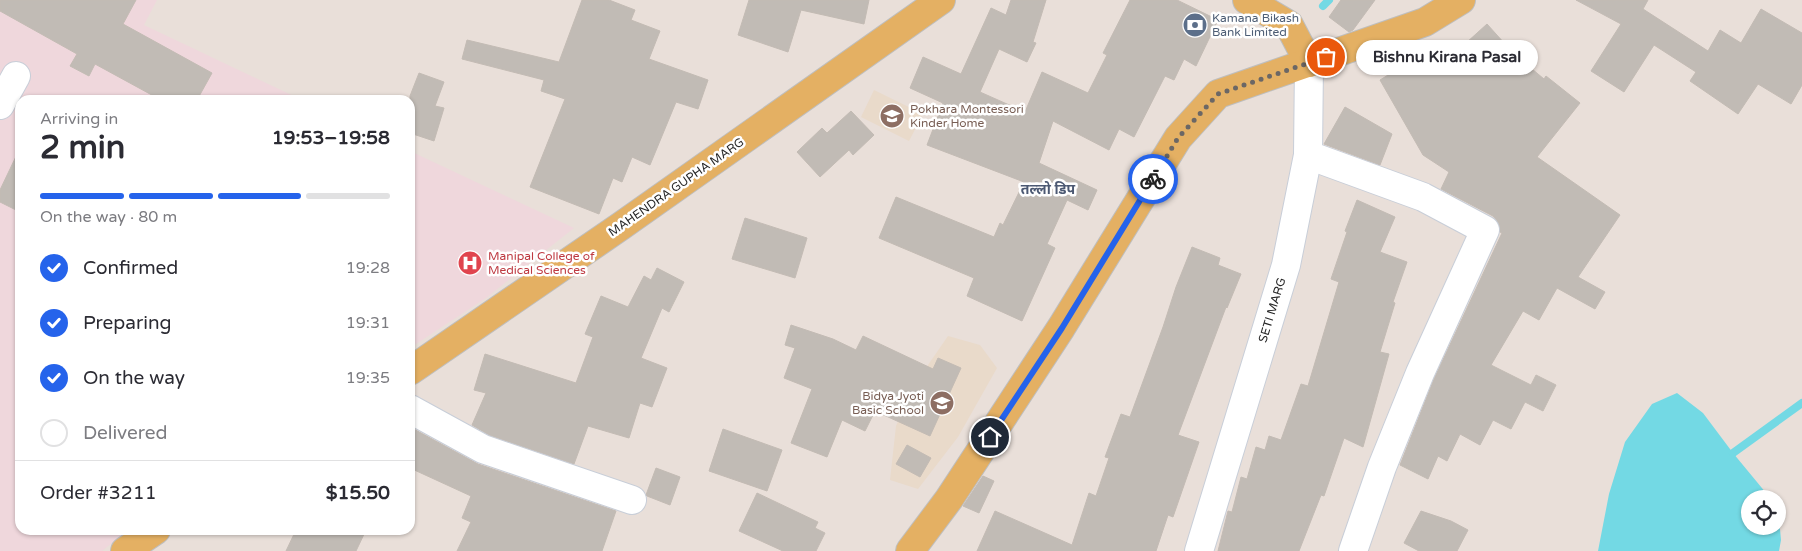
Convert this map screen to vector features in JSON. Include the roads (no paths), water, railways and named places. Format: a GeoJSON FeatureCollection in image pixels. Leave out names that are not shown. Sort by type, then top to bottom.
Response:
{"type":"FeatureCollection","features":[{"type":"Feature","properties":{"kind":"main road"},"geometry":{"type":"LineString","coordinates":[[1247,0],[1289,26],[1310,63]]}},
{"type":"Feature","properties":{"kind":"main road"},"geometry":{"type":"LineString","coordinates":[[910,551],[949,499],[1062,328],[1178,138],[1218,94],[1426,22],[1461,0]]}},
{"type":"Feature","properties":{"kind":"main road","name":"MAHENDRA GUPHA MARG"},"geometry":{"type":"LineString","coordinates":[[415,368],[621,226],[929,2]]}},
{"type":"Feature","properties":{"kind":"main road"},"geometry":{"type":"LineString","coordinates":[[125,551],[149,535]]}},
{"type":"Feature","properties":{"kind":"street","name":"SETI MARG"},"geometry":{"type":"LineString","coordinates":[[1199,551],[1286,266],[1308,155],[1310,63]]}},
{"type":"Feature","properties":{"kind":"street"},"geometry":{"type":"LineString","coordinates":[[0,105],[16,76]]}},
{"type":"Feature","properties":{"kind":"street"},"geometry":{"type":"LineString","coordinates":[[1308,155],[1423,197],[1485,230],[1420,373],[1382,467],[1353,551]]}},
{"type":"Feature","properties":{"kind":"street"},"geometry":{"type":"LineString","coordinates":[[415,413],[483,449],[632,500]]}},
{"type":"Feature","properties":{"kind":"water"},"geometry":{"type":"Polygon","coordinates":[[[1677,393],[1703,413],[1764,490],[1741,490],[1741,535],[1781,535],[1779,551],[1598,551],[1609,494],[1625,442],[1652,404],[1677,393]]]}},
{"type":"Feature","properties":{"kind":"waterway"},"geometry":{"type":"LineString","coordinates":[[1323,6],[1329,0]]}},
{"type":"Feature","properties":{"kind":"waterway"},"geometry":{"type":"LineString","coordinates":[[1733,453],[1802,403]]}},
{"type":"Feature","properties":{"kind":"place","name":"Kamana Bikash Bank Limited"},"geometry":{"type":"Point","coordinates":[1195,25]}},
{"type":"Feature","properties":{"kind":"place","name":"Bishnu Kirana Pasal"},"geometry":{"type":"Point","coordinates":[1326,57]}},
{"type":"Feature","properties":{"kind":"place","name":"Pokhara Montessori Kinder Home"},"geometry":{"type":"Point","coordinates":[892,116]}},
{"type":"Feature","properties":{"kind":"place","name":"Manipal College of Medical Sciences"},"geometry":{"type":"Point","coordinates":[470,263]}},
{"type":"Feature","properties":{"kind":"place","name":"Bidya Jyoti Basic School"},"geometry":{"type":"Point","coordinates":[942,403]}},
{"type":"Feature","properties":{"kind":"district","name":"तल्लो डिप"},"geometry":{"type":"Point","coordinates":[1048,189]}}]}
